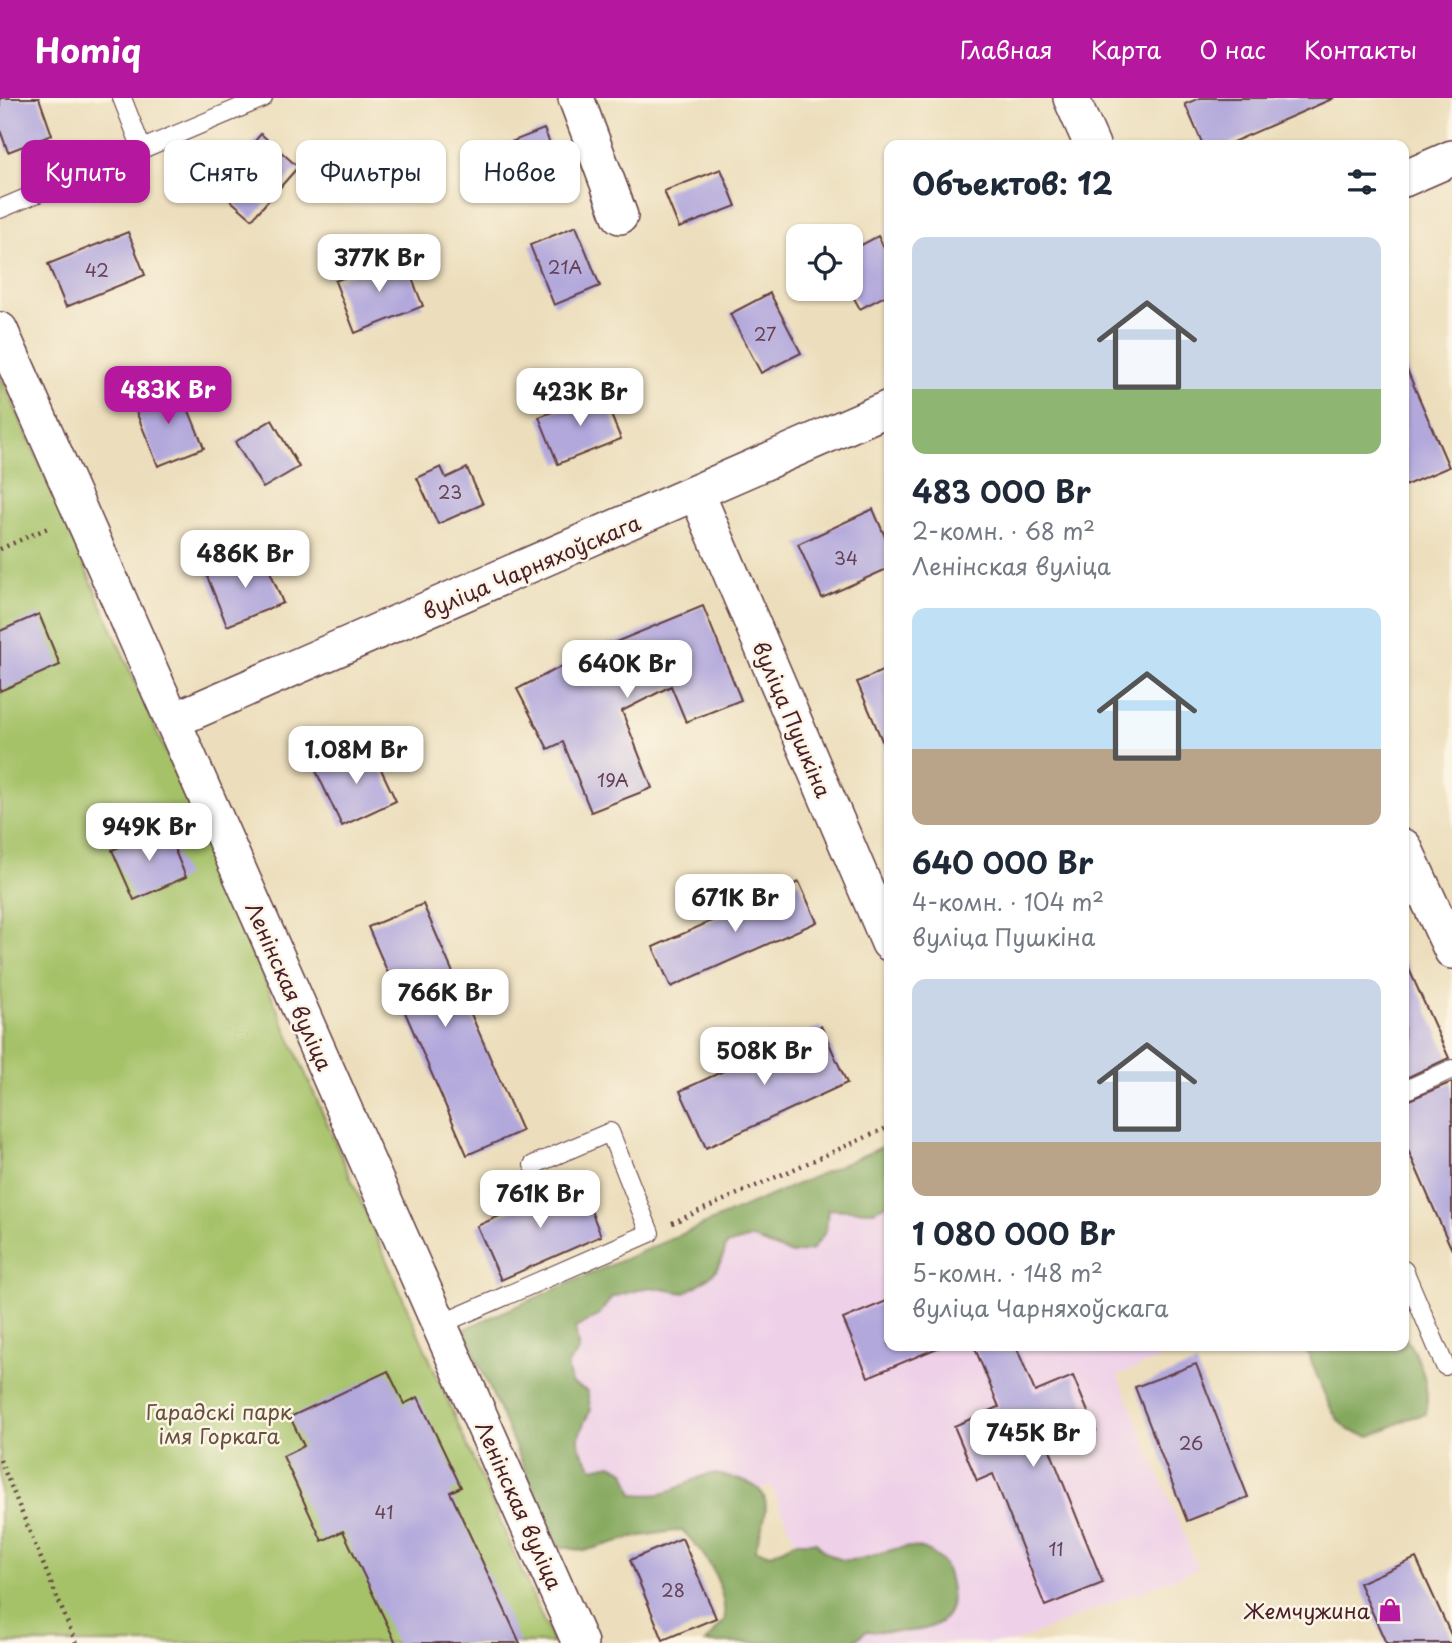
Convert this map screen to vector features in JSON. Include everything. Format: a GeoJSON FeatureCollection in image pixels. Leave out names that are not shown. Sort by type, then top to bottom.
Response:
{"type":"FeatureCollection","features":[{"type":"Feature","properties":{"kind":"street"},"geometry":{"type":"LineString","coordinates":[[576,98],[620,216]]}},
{"type":"Feature","properties":{"kind":"street"},"geometry":{"type":"LineString","coordinates":[[1071,98],[1089,140]]}},
{"type":"Feature","properties":{"kind":"street"},"geometry":{"type":"LineString","coordinates":[[1409,177],[1452,158]]}},
{"type":"Feature","properties":{"kind":"street","name":"Ленінская вуліца"},"geometry":{"type":"LineString","coordinates":[[0,330],[83,512],[172,721],[580,1643]]}},
{"type":"Feature","properties":{"kind":"street","name":"вуліца Чарняхоўскага"},"geometry":{"type":"LineString","coordinates":[[172,721],[884,410]]}},
{"type":"Feature","properties":{"kind":"street","name":"вуліца Пушкіна"},"geometry":{"type":"LineString","coordinates":[[697,494],[884,931]]}},
{"type":"Feature","properties":{"kind":"street"},"geometry":{"type":"LineString","coordinates":[[1409,874],[1413,895],[1452,951]]}},
{"type":"Feature","properties":{"kind":"lane"},"geometry":{"type":"LineString","coordinates":[[122,98],[138,140]]}},
{"type":"Feature","properties":{"kind":"lane"},"geometry":{"type":"LineString","coordinates":[[150,146],[263,98]]}},
{"type":"Feature","properties":{"kind":"lane"},"geometry":{"type":"LineString","coordinates":[[0,209],[21,200]]}},
{"type":"Feature","properties":{"kind":"lane"},"geometry":{"type":"LineString","coordinates":[[1409,1089],[1452,1069]]}},
{"type":"Feature","properties":{"kind":"lane"},"geometry":{"type":"LineString","coordinates":[[441,1324],[650,1233],[610,1132],[533,1165]]}},
{"type":"Feature","properties":{"kind":"lane"},"geometry":{"type":"LineString","coordinates":[[1409,1282],[1445,1366]]}},
{"type":"Feature","properties":{"kind":"path"},"geometry":{"type":"LineString","coordinates":[[0,549],[83,512]]}},
{"type":"Feature","properties":{"kind":"path"},"geometry":{"type":"LineString","coordinates":[[650,1233],[884,1129]]}},
{"type":"Feature","properties":{"kind":"path"},"geometry":{"type":"LineString","coordinates":[[0,1460],[76,1643]]}},
{"type":"Feature","properties":{"kind":"shaded area"},"geometry":{"type":"Polygon","coordinates":[[[884,1165],[884,1351],[1176,1351],[1118,1376],[1198,1569],[1012,1643],[839,1643],[771,1486],[607,1544],[522,1331],[884,1165]]]}},
{"type":"Feature","properties":{"kind":"green space","name":"Гарадскі парк імя Горкага"},"geometry":{"type":"Polygon","coordinates":[[[0,374],[65,521],[553,1643],[0,1643],[0,374]]]}},
{"type":"Feature","properties":{"kind":"green space"},"geometry":{"type":"Polygon","coordinates":[[[884,1146],[884,1206],[874,1211],[828,1209],[826,1231],[812,1250],[792,1254],[751,1238],[726,1245],[717,1269],[685,1293],[650,1287],[612,1297],[598,1316],[575,1328],[579,1351],[567,1365],[571,1383],[587,1391],[591,1410],[582,1426],[579,1440],[582,1453],[593,1468],[611,1464],[625,1471],[633,1494],[665,1493],[709,1474],[748,1483],[764,1496],[766,1505],[755,1550],[772,1554],[795,1542],[816,1542],[830,1555],[844,1560],[906,1547],[922,1549],[940,1560],[948,1576],[951,1606],[945,1618],[936,1625],[923,1629],[866,1631],[852,1643],[705,1643],[725,1620],[722,1593],[707,1560],[682,1530],[634,1537],[584,1551],[558,1546],[464,1329],[884,1146]]]}},
{"type":"Feature","properties":{"kind":"green space"},"geometry":{"type":"Polygon","coordinates":[[[1409,1344],[1423,1373],[1427,1393],[1426,1414],[1407,1419],[1371,1436],[1349,1430],[1341,1424],[1329,1404],[1307,1351],[1409,1351],[1409,1344]]]}},
{"type":"Feature","properties":{"kind":"building"},"geometry":{"type":"Polygon","coordinates":[[[0,98],[39,98],[52,135],[39,140],[21,140],[21,147],[8,152],[0,130],[0,98]]]}},
{"type":"Feature","properties":{"kind":"building"},"geometry":{"type":"Polygon","coordinates":[[[1200,98],[1334,98],[1237,140],[1201,140],[1185,104],[1200,98]]]}},
{"type":"Feature","properties":{"kind":"building"},"geometry":{"type":"Polygon","coordinates":[[[544,129],[549,140],[516,140],[544,129]]]}},
{"type":"Feature","properties":{"kind":"building"},"geometry":{"type":"Polygon","coordinates":[[[261,134],[268,140],[256,140],[261,134]]]}},
{"type":"Feature","properties":{"kind":"building"},"geometry":{"type":"Polygon","coordinates":[[[282,153],[296,165],[296,169],[282,185],[282,153]]]}},
{"type":"Feature","properties":{"kind":"building"},"geometry":{"type":"Polygon","coordinates":[[[721,169],[736,206],[679,228],[664,191],[721,169]]]}},
{"type":"Feature","properties":{"kind":"building"},"geometry":{"type":"Polygon","coordinates":[[[234,203],[266,203],[252,219],[234,203]]]}},
{"type":"Feature","properties":{"kind":"building"},"geometry":{"type":"Polygon","coordinates":[[[576,226],[600,286],[554,305],[530,245],[576,226]]]}},
{"type":"Feature","properties":{"kind":"building"},"geometry":{"type":"Polygon","coordinates":[[[128,232],[145,275],[66,307],[48,264],[128,232]]]}},
{"type":"Feature","properties":{"kind":"building"},"geometry":{"type":"Polygon","coordinates":[[[878,236],[884,248],[884,297],[860,309],[856,301],[863,301],[863,244],[878,236]]]}},
{"type":"Feature","properties":{"kind":"building"},"geometry":{"type":"Polygon","coordinates":[[[402,254],[423,306],[355,333],[335,281],[402,254]]]}},
{"type":"Feature","properties":{"kind":"building"},"geometry":{"type":"Polygon","coordinates":[[[770,293],[801,353],[761,373],[730,314],[770,293]]]}},
{"type":"Feature","properties":{"kind":"building"},"geometry":{"type":"Polygon","coordinates":[[[1409,375],[1449,467],[1409,484],[1409,375]]]}},
{"type":"Feature","properties":{"kind":"building"},"geometry":{"type":"Polygon","coordinates":[[[179,386],[204,448],[158,466],[133,404],[179,386]]]}},
{"type":"Feature","properties":{"kind":"building"},"geometry":{"type":"Polygon","coordinates":[[[602,393],[621,439],[558,464],[539,417],[602,393]]]}},
{"type":"Feature","properties":{"kind":"building"},"geometry":{"type":"Polygon","coordinates":[[[272,420],[299,467],[263,488],[235,442],[272,420]]]}},
{"type":"Feature","properties":{"kind":"building"},"geometry":{"type":"Polygon","coordinates":[[[441,467],[446,478],[467,468],[483,504],[438,524],[417,478],[441,467]]]}},
{"type":"Feature","properties":{"kind":"building"},"geometry":{"type":"Polygon","coordinates":[[[873,509],[884,534],[884,570],[822,598],[798,544],[873,509]]]}},
{"type":"Feature","properties":{"kind":"building"},"geometry":{"type":"Polygon","coordinates":[[[263,554],[283,603],[227,626],[207,576],[263,554]]]}},
{"type":"Feature","properties":{"kind":"building"},"geometry":{"type":"Polygon","coordinates":[[[703,606],[741,700],[686,722],[671,686],[622,711],[652,788],[591,812],[563,742],[548,749],[517,689],[610,642],[611,644],[703,606]]]}},
{"type":"Feature","properties":{"kind":"building"},"geometry":{"type":"Polygon","coordinates":[[[39,614],[60,665],[0,691],[0,631],[39,614]]]}},
{"type":"Feature","properties":{"kind":"building"},"geometry":{"type":"Polygon","coordinates":[[[884,670],[884,745],[857,682],[884,670]]]}},
{"type":"Feature","properties":{"kind":"building"},"geometry":{"type":"Polygon","coordinates":[[[370,746],[396,801],[342,826],[316,771],[370,746]]]}},
{"type":"Feature","properties":{"kind":"building"},"geometry":{"type":"Polygon","coordinates":[[[165,827],[186,877],[134,900],[112,850],[165,827]]]}},
{"type":"Feature","properties":{"kind":"building"},"geometry":{"type":"Polygon","coordinates":[[[799,882],[817,922],[671,987],[653,947],[799,882]]]}},
{"type":"Feature","properties":{"kind":"building"},"geometry":{"type":"Polygon","coordinates":[[[423,904],[522,1131],[467,1155],[368,927],[423,904]]]}},
{"type":"Feature","properties":{"kind":"building"},"geometry":{"type":"Polygon","coordinates":[[[1409,969],[1449,1058],[1409,1077],[1409,969]]]}},
{"type":"Feature","properties":{"kind":"building"},"geometry":{"type":"Polygon","coordinates":[[[821,1026],[847,1083],[706,1148],[680,1091],[821,1026]]]}},
{"type":"Feature","properties":{"kind":"building"},"geometry":{"type":"Polygon","coordinates":[[[1452,1082],[1452,1250],[1409,1152],[1409,1100],[1452,1082]]]}},
{"type":"Feature","properties":{"kind":"building"},"geometry":{"type":"Polygon","coordinates":[[[579,1180],[601,1236],[501,1280],[477,1226],[579,1180]]]}},
{"type":"Feature","properties":{"kind":"building"},"geometry":{"type":"Polygon","coordinates":[[[884,1302],[884,1351],[930,1351],[868,1377],[843,1319],[884,1302]]]}},
{"type":"Feature","properties":{"kind":"building"},"geometry":{"type":"Polygon","coordinates":[[[976,1351],[1018,1351],[1035,1392],[1073,1376],[1096,1431],[1050,1450],[1103,1583],[1045,1606],[993,1474],[977,1481],[954,1426],[999,1407],[976,1351]]]}},
{"type":"Feature","properties":{"kind":"building"},"geometry":{"type":"Polygon","coordinates":[[[1196,1364],[1248,1497],[1187,1521],[1135,1387],[1196,1364]]]}},
{"type":"Feature","properties":{"kind":"building"},"geometry":{"type":"Polygon","coordinates":[[[388,1371],[404,1404],[418,1397],[461,1487],[450,1492],[520,1643],[396,1643],[343,1531],[322,1541],[283,1456],[304,1446],[290,1417],[388,1371]]]}},
{"type":"Feature","properties":{"kind":"building"},"geometry":{"type":"Polygon","coordinates":[[[682,1538],[716,1618],[663,1640],[630,1560],[682,1538]]]}},
{"type":"Feature","properties":{"kind":"building"},"geometry":{"type":"Polygon","coordinates":[[[1416,1558],[1452,1637],[1452,1643],[1386,1643],[1359,1583],[1416,1558]]]}},
{"type":"Feature","properties":{"kind":"place","name":"Жемчужина"},"geometry":{"type":"Point","coordinates":[1390,1610]}}]}
